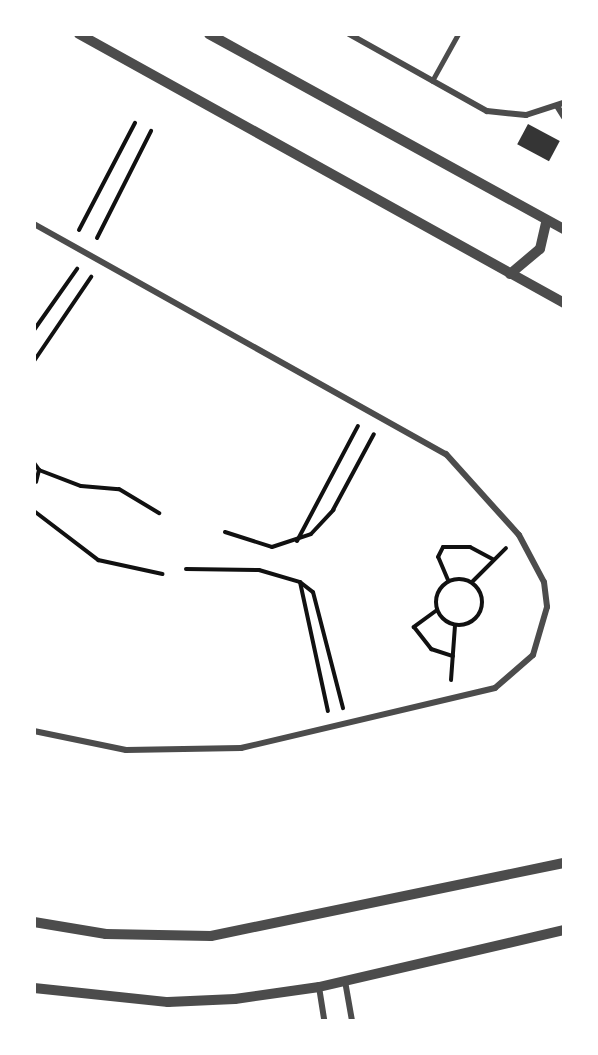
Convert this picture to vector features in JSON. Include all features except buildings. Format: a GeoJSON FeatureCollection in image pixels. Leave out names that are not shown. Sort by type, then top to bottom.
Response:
{"type":"FeatureCollection","features":[{"type":"Feature","properties":{"kind":"street"},"geometry":{"type":"LineString","coordinates":[[79,34],[564,303]]}},
{"type":"Feature","properties":{"kind":"street"},"geometry":{"type":"LineString","coordinates":[[209,34],[546,223],[564,229]]}},
{"type":"Feature","properties":{"kind":"street"},"geometry":{"type":"LineString","coordinates":[[350,34],[432,81],[507,115],[560,105],[564,117]]}},
{"type":"Feature","properties":{"kind":"street"},"geometry":{"type":"LineString","coordinates":[[510,274],[540,249],[546,223]]}},
{"type":"Feature","properties":{"kind":"street"},"geometry":{"type":"LineString","coordinates":[[34,224],[384,415],[473,478],[519,535],[544,582],[543,632],[516,674],[495,688],[241,748],[183,752],[126,750],[34,731]]}},
{"type":"Feature","properties":{"kind":"street"},"geometry":{"type":"LineString","coordinates":[[34,922],[106,934],[211,936],[564,863]]}},
{"type":"Feature","properties":{"kind":"street"},"geometry":{"type":"LineString","coordinates":[[34,988],[168,1002],[319,987],[564,930]]}},
{"type":"Feature","properties":{"kind":"street"},"geometry":{"type":"LineString","coordinates":[[345,981],[352,1020]]}},
{"type":"Feature","properties":{"kind":"street"},"geometry":{"type":"LineString","coordinates":[[319,987],[324,1020]]}},
{"type":"Feature","properties":{"kind":"lane"},"geometry":{"type":"LineString","coordinates":[[432,81],[458,34]]}},
{"type":"Feature","properties":{"kind":"path"},"geometry":{"type":"LineString","coordinates":[[72,244],[135,123]]}},
{"type":"Feature","properties":{"kind":"path"},"geometry":{"type":"LineString","coordinates":[[34,330],[89,253],[151,131]]}},
{"type":"Feature","properties":{"kind":"path"},"geometry":{"type":"LineString","coordinates":[[34,361],[102,260]]}},
{"type":"Feature","properties":{"kind":"path"},"geometry":{"type":"LineString","coordinates":[[296,541],[368,407]]}},
{"type":"Feature","properties":{"kind":"path"},"geometry":{"type":"LineString","coordinates":[[225,532],[247,543],[272,547],[296,541],[333,510],[384,415]]}},
{"type":"Feature","properties":{"kind":"path"},"geometry":{"type":"LineString","coordinates":[[34,463],[39,470],[81,486],[118,489],[159,513]]}},
{"type":"Feature","properties":{"kind":"path"},"geometry":{"type":"LineString","coordinates":[[36,482],[39,470]]}},
{"type":"Feature","properties":{"kind":"path"},"geometry":{"type":"LineString","coordinates":[[34,511],[98,560],[162,573]]}},
{"type":"Feature","properties":{"kind":"path"},"geometry":{"type":"LineString","coordinates":[[453,656],[431,649],[414,627],[436,610],[438,590],[448,580],[472,582],[519,535]]}},
{"type":"Feature","properties":{"kind":"path"},"geometry":{"type":"LineString","coordinates":[[448,580],[438,556],[443,548],[470,547],[494,560]]}},
{"type":"Feature","properties":{"kind":"path"},"geometry":{"type":"LineString","coordinates":[[186,569],[259,570],[300,582],[318,599],[347,723]]}},
{"type":"Feature","properties":{"kind":"path"},"geometry":{"type":"LineString","coordinates":[[300,582],[331,726]]}},
{"type":"Feature","properties":{"kind":"path"},"geometry":{"type":"LineString","coordinates":[[455,625],[472,621],[482,606],[472,582]]}},
{"type":"Feature","properties":{"kind":"path"},"geometry":{"type":"LineString","coordinates":[[436,610],[455,625]]}},
{"type":"Feature","properties":{"kind":"path"},"geometry":{"type":"LineString","coordinates":[[450,698],[455,625]]}}]}
